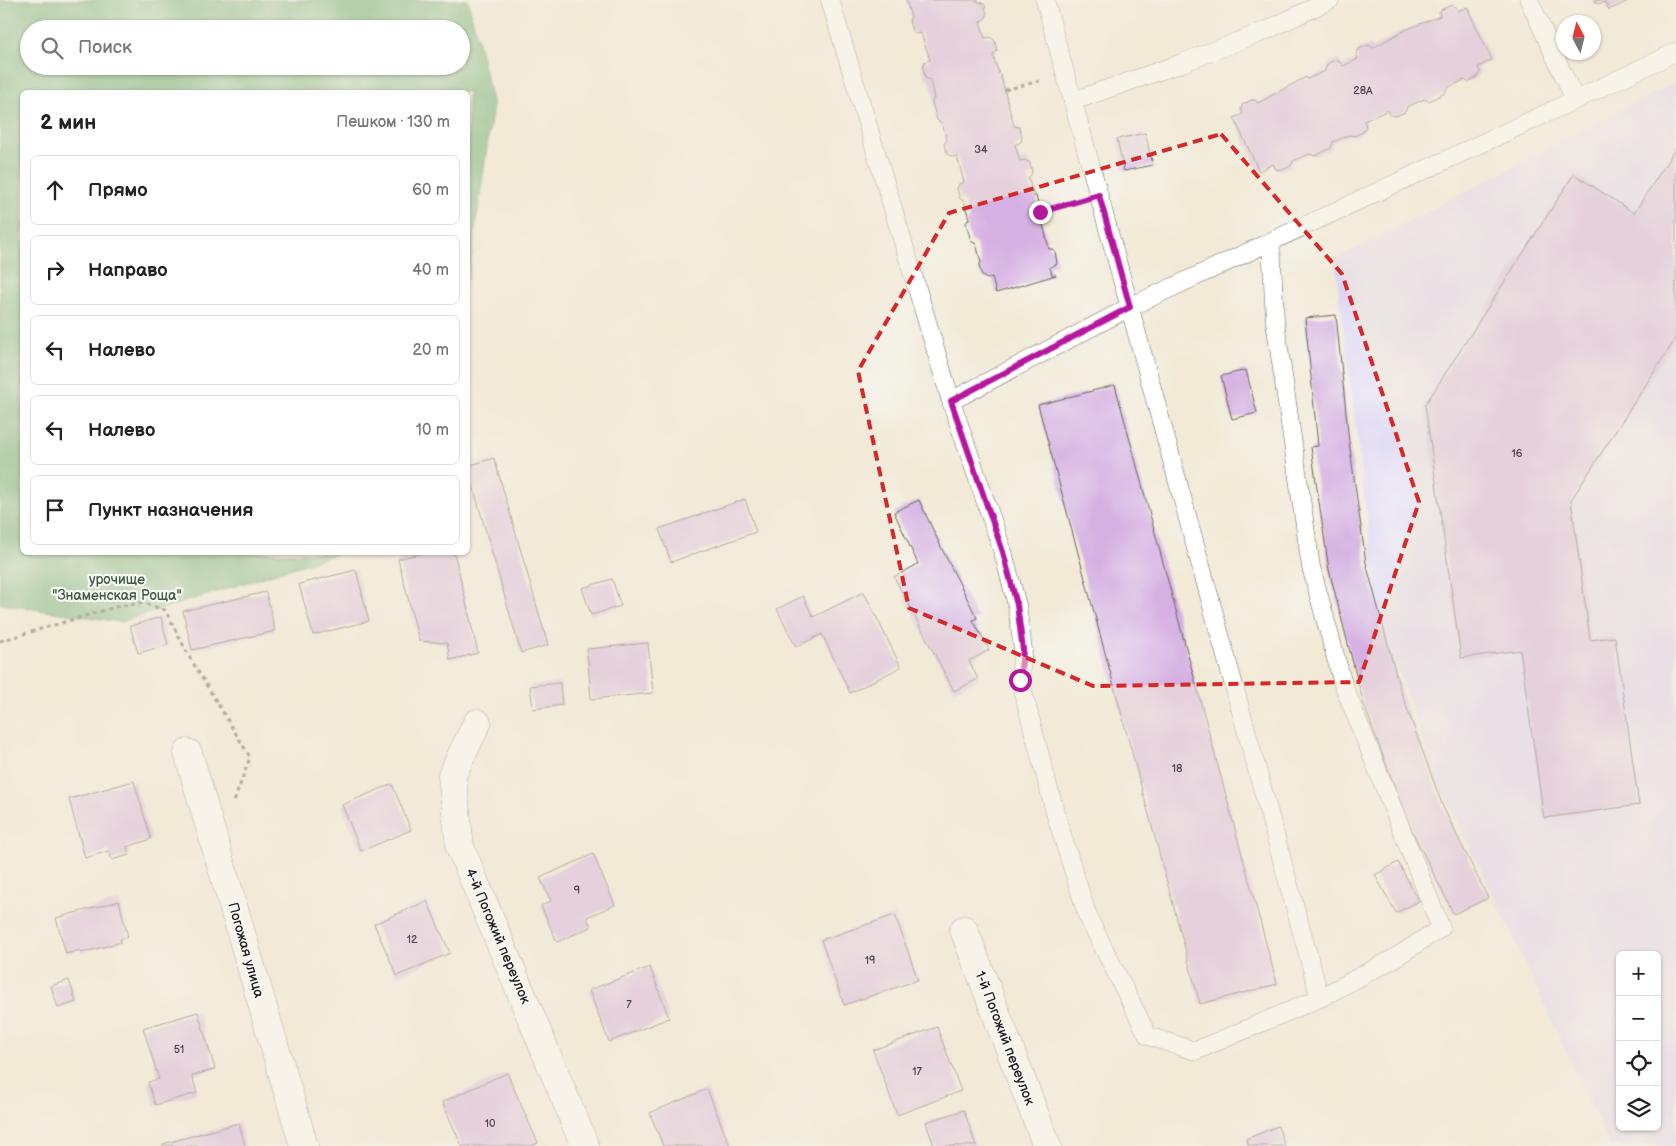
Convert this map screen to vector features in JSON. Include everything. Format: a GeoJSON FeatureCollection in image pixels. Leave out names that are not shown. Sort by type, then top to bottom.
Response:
{"type":"FeatureCollection","features":[{"type":"Feature","properties":{"kind":"street","name":"4-й Погожий переулок"},"geometry":{"type":"LineString","coordinates":[[477,723],[452,775],[460,847],[585,1146]]}},
{"type":"Feature","properties":{"kind":"street","name":"Погожая улица"},"geometry":{"type":"LineString","coordinates":[[188,753],[304,1146]]}},
{"type":"Feature","properties":{"kind":"street","name":"1-й Погожий переулок"},"geometry":{"type":"LineString","coordinates":[[964,930],[1047,1146]]}},
{"type":"Feature","properties":{"kind":"lane"},"geometry":{"type":"LineString","coordinates":[[830,0],[951,401],[1003,552],[1017,605],[1023,650],[1020,680],[1056,816],[1088,917],[1148,1036],[1195,1051],[1320,998],[1393,959],[1441,928],[1343,684],[1312,567],[1275,321],[1271,241]]}},
{"type":"Feature","properties":{"kind":"lane"},"geometry":{"type":"LineString","coordinates":[[1045,0],[1320,998]]}},
{"type":"Feature","properties":{"kind":"lane"},"geometry":{"type":"LineString","coordinates":[[1073,101],[1182,63],[1265,31],[1330,0]]}},
{"type":"Feature","properties":{"kind":"lane"},"geometry":{"type":"LineString","coordinates":[[1528,0],[1575,100]]}},
{"type":"Feature","properties":{"kind":"lane"},"geometry":{"type":"LineString","coordinates":[[951,401],[1130,307],[1676,52]]}},
{"type":"Feature","properties":{"kind":"path"},"geometry":{"type":"LineString","coordinates":[[1005,90],[1065,73]]}},
{"type":"Feature","properties":{"kind":"path"},"geometry":{"type":"LineString","coordinates":[[1040,212],[1099,195]]}},
{"type":"Feature","properties":{"kind":"path"},"geometry":{"type":"LineString","coordinates":[[0,641],[119,606],[143,603],[165,610],[190,658],[250,757],[229,815],[210,830]]}},
{"type":"Feature","properties":{"kind":"highlighted area"},"geometry":{"type":"Polygon","coordinates":[[[1221,134],[1342,274],[1419,502],[1359,682],[1093,686],[909,608],[858,371],[949,213],[1221,134]]]}},
{"type":"Feature","properties":{"kind":"shaded area"},"geometry":{"type":"Polygon","coordinates":[[[1673,83],[1676,85],[1676,1146],[1610,1146],[1499,907],[1435,777],[1379,616],[1335,260],[1673,83]]]}},
{"type":"Feature","properties":{"kind":"green space","name":"урочище \"Знаменская Роща\""},"geometry":{"type":"Polygon","coordinates":[[[0,0],[468,0],[493,105],[470,266],[470,90],[20,90],[20,555],[334,555],[121,622],[0,604],[0,0]]]}},
{"type":"Feature","properties":{"kind":"building"},"geometry":{"type":"Polygon","coordinates":[[[906,0],[978,0],[978,2],[985,5],[987,16],[980,21],[985,38],[990,37],[995,41],[997,51],[993,55],[1000,73],[1014,126],[1019,127],[1022,137],[1021,142],[1015,145],[1020,161],[1025,160],[1030,163],[1032,172],[1028,178],[1034,196],[1036,196],[1049,249],[1055,251],[1057,264],[1050,267],[1052,275],[1056,275],[996,293],[992,277],[987,279],[982,276],[979,266],[981,262],[976,244],[971,241],[966,223],[969,219],[964,201],[960,199],[957,189],[959,184],[964,182],[957,156],[952,157],[947,154],[944,144],[947,140],[942,123],[937,120],[932,102],[934,98],[930,80],[925,78],[923,68],[924,62],[930,60],[921,33],[916,34],[912,31],[909,21],[911,17],[906,0]]]}},
{"type":"Feature","properties":{"kind":"building"},"geometry":{"type":"Polygon","coordinates":[[[1594,0],[1630,0],[1609,10],[1605,2],[1598,4],[1594,0]]]}},
{"type":"Feature","properties":{"kind":"building"},"geometry":{"type":"Polygon","coordinates":[[[1452,5],[1458,11],[1467,7],[1492,60],[1478,67],[1480,72],[1477,77],[1468,82],[1464,80],[1447,88],[1445,93],[1429,101],[1424,99],[1407,107],[1405,112],[1396,116],[1390,115],[1388,110],[1364,121],[1366,126],[1363,132],[1354,136],[1349,135],[1333,142],[1331,148],[1315,156],[1309,154],[1293,161],[1291,166],[1282,170],[1276,169],[1273,164],[1259,171],[1234,118],[1243,114],[1242,105],[1251,100],[1255,100],[1258,103],[1306,77],[1307,79],[1325,71],[1327,64],[1335,60],[1338,60],[1343,66],[1358,59],[1356,54],[1359,49],[1369,45],[1373,48],[1405,30],[1440,16],[1439,12],[1442,9],[1452,5]]]}},
{"type":"Feature","properties":{"kind":"building"},"geometry":{"type":"Polygon","coordinates":[[[1145,133],[1153,165],[1124,171],[1117,139],[1145,133]]]}},
{"type":"Feature","properties":{"kind":"building"},"geometry":{"type":"Polygon","coordinates":[[[1676,148],[1676,338],[1571,500],[1590,640],[1615,637],[1639,805],[1544,818],[1520,650],[1461,658],[1425,405],[1574,174],[1634,213],[1676,148]]]}},
{"type":"Feature","properties":{"kind":"building"},"geometry":{"type":"Polygon","coordinates":[[[1336,315],[1349,442],[1366,563],[1400,689],[1443,807],[1488,898],[1454,914],[1408,823],[1363,702],[1329,570],[1311,447],[1318,446],[1305,318],[1336,315]]]}},
{"type":"Feature","properties":{"kind":"building"},"geometry":{"type":"Polygon","coordinates":[[[1246,370],[1257,413],[1232,419],[1221,376],[1246,370]]]}},
{"type":"Feature","properties":{"kind":"building"},"geometry":{"type":"Polygon","coordinates":[[[1115,385],[1277,984],[1200,1004],[1038,405],[1115,385]]]}},
{"type":"Feature","properties":{"kind":"building"},"geometry":{"type":"Polygon","coordinates":[[[494,458],[548,645],[521,653],[470,476],[470,465],[494,458]]]}},
{"type":"Feature","properties":{"kind":"building"},"geometry":{"type":"Polygon","coordinates":[[[745,499],[756,532],[671,562],[659,529],[745,499]]]}},
{"type":"Feature","properties":{"kind":"building"},"geometry":{"type":"Polygon","coordinates":[[[919,500],[977,618],[973,620],[989,650],[969,661],[978,679],[954,691],[894,577],[918,564],[894,512],[919,500]]]}},
{"type":"Feature","properties":{"kind":"building"},"geometry":{"type":"Polygon","coordinates":[[[414,555],[455,555],[478,653],[450,660],[447,643],[419,641],[398,559],[414,555]]]}},
{"type":"Feature","properties":{"kind":"building"},"geometry":{"type":"Polygon","coordinates":[[[356,570],[369,621],[313,635],[299,584],[356,570]]]}},
{"type":"Feature","properties":{"kind":"building"},"geometry":{"type":"Polygon","coordinates":[[[612,579],[621,606],[591,615],[582,588],[612,579]]]}},
{"type":"Feature","properties":{"kind":"building"},"geometry":{"type":"Polygon","coordinates":[[[266,592],[275,631],[192,650],[183,611],[266,592]]]}},
{"type":"Feature","properties":{"kind":"building"},"geometry":{"type":"Polygon","coordinates":[[[864,592],[901,667],[850,693],[822,634],[796,647],[777,609],[803,596],[813,617],[864,592]]]}},
{"type":"Feature","properties":{"kind":"building"},"geometry":{"type":"Polygon","coordinates":[[[161,617],[168,645],[138,653],[130,626],[161,617]]]}},
{"type":"Feature","properties":{"kind":"building"},"geometry":{"type":"Polygon","coordinates":[[[648,643],[653,693],[591,699],[587,649],[648,643]]]}},
{"type":"Feature","properties":{"kind":"building"},"geometry":{"type":"Polygon","coordinates":[[[560,683],[562,705],[533,709],[530,686],[560,683]]]}},
{"type":"Feature","properties":{"kind":"building"},"geometry":{"type":"Polygon","coordinates":[[[134,781],[151,839],[127,847],[129,855],[112,860],[109,851],[85,858],[69,799],[134,781]]]}},
{"type":"Feature","properties":{"kind":"building"},"geometry":{"type":"Polygon","coordinates":[[[392,784],[411,830],[361,851],[342,805],[392,784]]]}},
{"type":"Feature","properties":{"kind":"building"},"geometry":{"type":"Polygon","coordinates":[[[593,854],[615,905],[587,917],[591,927],[557,942],[541,906],[551,901],[540,878],[593,854]]]}},
{"type":"Feature","properties":{"kind":"building"},"geometry":{"type":"Polygon","coordinates":[[[1398,862],[1419,901],[1396,913],[1375,875],[1398,862]]]}},
{"type":"Feature","properties":{"kind":"building"},"geometry":{"type":"Polygon","coordinates":[[[119,901],[128,937],[120,939],[121,942],[81,953],[80,950],[66,954],[56,918],[119,901]]]}},
{"type":"Feature","properties":{"kind":"building"},"geometry":{"type":"Polygon","coordinates":[[[427,901],[450,953],[397,976],[374,924],[427,901]]]}},
{"type":"Feature","properties":{"kind":"building"},"geometry":{"type":"Polygon","coordinates":[[[895,915],[918,980],[844,1005],[821,940],[895,915]]]}},
{"type":"Feature","properties":{"kind":"building"},"geometry":{"type":"Polygon","coordinates":[[[650,967],[669,1018],[609,1042],[589,990],[650,967]]]}},
{"type":"Feature","properties":{"kind":"building"},"geometry":{"type":"Polygon","coordinates":[[[69,980],[76,1002],[58,1008],[51,986],[69,980]]]}},
{"type":"Feature","properties":{"kind":"building"},"geometry":{"type":"Polygon","coordinates":[[[198,1012],[215,1069],[192,1076],[197,1093],[155,1105],[148,1082],[159,1079],[143,1028],[198,1012]]]}},
{"type":"Feature","properties":{"kind":"building"},"geometry":{"type":"Polygon","coordinates":[[[937,1027],[961,1091],[897,1115],[873,1050],[937,1027]]]}},
{"type":"Feature","properties":{"kind":"building"},"geometry":{"type":"Polygon","coordinates":[[[507,1073],[538,1143],[532,1146],[462,1146],[442,1102],[507,1073]]]}},
{"type":"Feature","properties":{"kind":"building"},"geometry":{"type":"Polygon","coordinates":[[[707,1089],[730,1146],[663,1146],[650,1113],[707,1089]]]}},
{"type":"Feature","properties":{"kind":"building"},"geometry":{"type":"Polygon","coordinates":[[[964,1110],[976,1146],[934,1146],[926,1122],[964,1110]]]}},
{"type":"Feature","properties":{"kind":"building"},"geometry":{"type":"Polygon","coordinates":[[[239,1123],[245,1146],[164,1146],[163,1144],[239,1123]]]}},
{"type":"Feature","properties":{"kind":"building"},"geometry":{"type":"Polygon","coordinates":[[[1278,1126],[1285,1146],[1249,1146],[1246,1139],[1278,1126]]]}},
{"type":"Feature","properties":{"kind":"route"},"geometry":{"type":"LineString","coordinates":[[1020,680],[1023,650],[1017,605],[1003,552],[951,401],[1130,307],[1099,195],[1040,212]]}}]}
